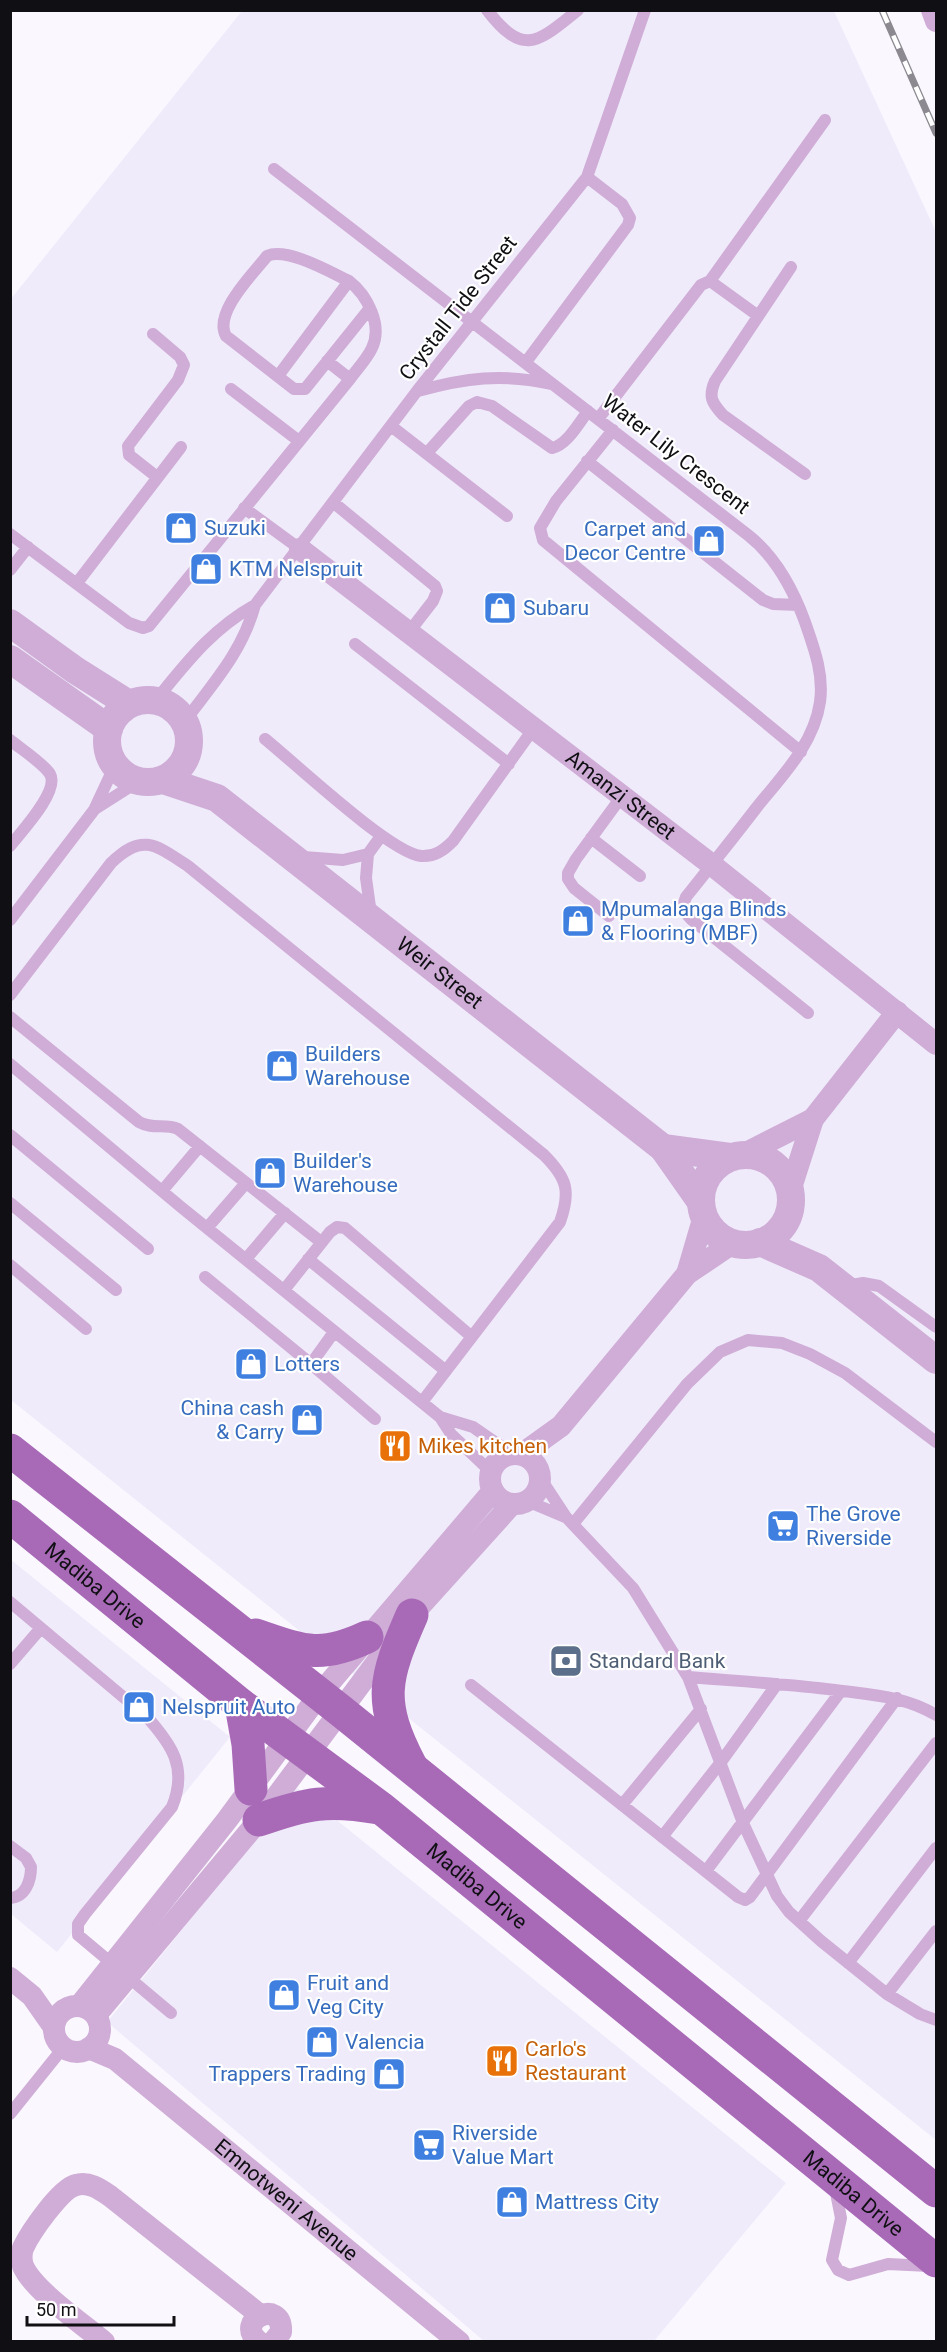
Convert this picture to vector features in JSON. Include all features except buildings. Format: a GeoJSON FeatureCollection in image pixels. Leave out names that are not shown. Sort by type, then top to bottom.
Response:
{"type":"FeatureCollection","features":[{"type":"Feature","properties":{"kind":"main road"},"geometry":{"type":"LineString","coordinates":[[11,1449],[413,1769],[936,2191]]}},
{"type":"Feature","properties":{"kind":"main road","name":"Madiba Drive"},"geometry":{"type":"LineString","coordinates":[[10,1516],[241,1705],[381,1808],[936,2261]]}},
{"type":"Feature","properties":{"kind":"main road"},"geometry":{"type":"LineString","coordinates":[[412,1615],[394,1657],[387,1689],[399,1744],[413,1769]]}},
{"type":"Feature","properties":{"kind":"main road"},"geometry":{"type":"LineString","coordinates":[[237,1629],[279,1643],[318,1651],[343,1648],[367,1637]]}},
{"type":"Feature","properties":{"kind":"main road"},"geometry":{"type":"LineString","coordinates":[[241,1705],[248,1744],[251,1789]]}},
{"type":"Feature","properties":{"kind":"main road"},"geometry":{"type":"LineString","coordinates":[[259,1820],[313,1804],[349,1803],[381,1808]]}},
{"type":"Feature","properties":{"kind":"street"},"geometry":{"type":"LineString","coordinates":[[932,10],[936,21]]}},
{"type":"Feature","properties":{"kind":"street","name":"Amanzi Street"},"geometry":{"type":"LineString","coordinates":[[300,549],[712,865],[936,1044]]}},
{"type":"Feature","properties":{"kind":"street"},"geometry":{"type":"LineString","coordinates":[[10,623],[75,670],[142,702],[173,707],[217,798]]}},
{"type":"Feature","properties":{"kind":"street"},"geometry":{"type":"LineString","coordinates":[[10,659],[109,729]]}},
{"type":"Feature","properties":{"kind":"street"},"geometry":{"type":"LineString","coordinates":[[142,702],[117,714],[109,729],[107,744],[114,765],[129,778],[151,781],[217,798]]}},
{"type":"Feature","properties":{"kind":"street"},"geometry":{"type":"LineString","coordinates":[[151,781],[177,771],[187,756],[187,735]]}},
{"type":"Feature","properties":{"kind":"street","name":"Weir Street"},"geometry":{"type":"LineString","coordinates":[[217,798],[663,1148]]}},
{"type":"Feature","properties":{"kind":"street"},"geometry":{"type":"LineString","coordinates":[[120,1970],[259,1820],[297,1748],[330,1703],[520,1503],[537,1492],[540,1475],[561,1426],[687,1274],[747,1243],[777,1231],[789,1202],[813,1119],[897,1012]]}},
{"type":"Feature","properties":{"kind":"street"},"geometry":{"type":"LineString","coordinates":[[687,1274],[702,1209],[702,1188],[708,1175],[718,1164],[813,1119]]}},
{"type":"Feature","properties":{"kind":"street"},"geometry":{"type":"LineString","coordinates":[[663,1148],[768,1160],[786,1179],[789,1202],[819,1268]]}},
{"type":"Feature","properties":{"kind":"street"},"geometry":{"type":"LineString","coordinates":[[663,1148],[716,1233],[819,1268],[936,1360]]}},
{"type":"Feature","properties":{"kind":"street"},"geometry":{"type":"LineString","coordinates":[[330,1703],[367,1637],[492,1481],[499,1460],[517,1454],[561,1426]]}},
{"type":"Feature","properties":{"kind":"street"},"geometry":{"type":"LineString","coordinates":[[517,1454],[533,1461],[540,1475]]}},
{"type":"Feature","properties":{"kind":"street"},"geometry":{"type":"LineString","coordinates":[[492,1481],[501,1500],[520,1503]]}},
{"type":"Feature","properties":{"kind":"street"},"geometry":{"type":"LineString","coordinates":[[32,1996],[53,2026],[55,2038],[63,2048],[76,2052],[86,2022],[120,1970],[251,1789],[297,1748]]}},
{"type":"Feature","properties":{"kind":"street"},"geometry":{"type":"LineString","coordinates":[[10,1978],[32,1996],[86,2022]]}},
{"type":"Feature","properties":{"kind":"street"},"geometry":{"type":"LineString","coordinates":[[53,2026],[58,2014],[86,2022]]}},
{"type":"Feature","properties":{"kind":"street","name":"Emnotweni Avenue"},"geometry":{"type":"LineString","coordinates":[[86,2022],[115,2059],[459,2342]]}},
{"type":"Feature","properties":{"kind":"street"},"geometry":{"type":"LineString","coordinates":[[104,2342],[33,2282],[22,2263],[22,2250],[61,2195],[70,2187],[85,2184],[100,2189],[110,2196],[260,2314],[270,2314],[278,2319],[281,2328],[268,2340]]}},
{"type":"Feature","properties":{"kind":"lane"},"geometry":{"type":"LineString","coordinates":[[487,10],[504,31],[519,39],[530,41],[543,38],[578,10]]}},
{"type":"Feature","properties":{"kind":"lane","name":"Crystall Tide Street"},"geometry":{"type":"LineString","coordinates":[[187,735],[235,654],[248,629],[255,605],[300,549],[417,391],[587,177],[645,10]]}},
{"type":"Feature","properties":{"kind":"lane"},"geometry":{"type":"LineString","coordinates":[[427,453],[469,405],[477,402],[492,406],[552,448],[559,447],[593,415],[697,288],[710,280],[825,120]]}},
{"type":"Feature","properties":{"kind":"lane","name":"Water Lily Crescent"},"geometry":{"type":"LineString","coordinates":[[274,169],[526,362],[763,547],[772,557],[798,605],[819,663],[820,702],[815,723],[801,752],[682,903],[684,914],[808,1013]]}},
{"type":"Feature","properties":{"kind":"lane"},"geometry":{"type":"LineString","coordinates":[[526,362],[628,225],[630,218],[622,204],[587,177]]}},
{"type":"Feature","properties":{"kind":"lane"},"geometry":{"type":"LineString","coordinates":[[10,534],[129,622],[143,628],[149,626],[350,379],[374,343],[374,321],[370,308],[362,293],[349,280],[298,258],[274,253],[267,256],[227,308],[222,326],[226,336],[294,389],[301,391],[370,308]]}},
{"type":"Feature","properties":{"kind":"lane"},"geometry":{"type":"LineString","coordinates":[[791,267],[757,315],[715,381],[710,393],[723,415],[805,474]]}},
{"type":"Feature","properties":{"kind":"lane"},"geometry":{"type":"LineString","coordinates":[[278,376],[349,280]]}},
{"type":"Feature","properties":{"kind":"lane"},"geometry":{"type":"LineString","coordinates":[[710,280],[757,315]]}},
{"type":"Feature","properties":{"kind":"lane"},"geometry":{"type":"LineString","coordinates":[[153,334],[180,357],[184,365],[178,380],[128,446],[129,455],[157,477]]}},
{"type":"Feature","properties":{"kind":"lane"},"geometry":{"type":"LineString","coordinates":[[327,361],[350,379]]}},
{"type":"Feature","properties":{"kind":"lane"},"geometry":{"type":"LineString","coordinates":[[417,391],[481,377],[524,378],[555,385]]}},
{"type":"Feature","properties":{"kind":"lane"},"geometry":{"type":"LineString","coordinates":[[231,389],[299,441]]}},
{"type":"Feature","properties":{"kind":"lane"},"geometry":{"type":"LineString","coordinates":[[391,426],[507,516]]}},
{"type":"Feature","properties":{"kind":"lane"},"geometry":{"type":"LineString","coordinates":[[613,430],[542,520],[540,528],[543,540],[801,752]]}},
{"type":"Feature","properties":{"kind":"lane"},"geometry":{"type":"LineString","coordinates":[[76,583],[181,447]]}},
{"type":"Feature","properties":{"kind":"lane"},"geometry":{"type":"LineString","coordinates":[[587,461],[763,600],[773,604],[798,605]]}},
{"type":"Feature","properties":{"kind":"lane"},"geometry":{"type":"LineString","coordinates":[[334,503],[435,586],[437,591],[433,601],[409,632]]}},
{"type":"Feature","properties":{"kind":"lane"},"geometry":{"type":"LineString","coordinates":[[244,508],[300,549]]}},
{"type":"Feature","properties":{"kind":"lane"},"geometry":{"type":"LineString","coordinates":[[10,570],[28,547]]}},
{"type":"Feature","properties":{"kind":"lane","name":"Crystall Tide Street"},"geometry":{"type":"LineString","coordinates":[[142,702],[213,634],[233,617],[255,605]]}},
{"type":"Feature","properties":{"kind":"lane"},"geometry":{"type":"LineString","coordinates":[[355,644],[509,764]]}},
{"type":"Feature","properties":{"kind":"lane"},"geometry":{"type":"LineString","coordinates":[[265,739],[381,836],[406,852],[423,856],[437,854],[453,841],[534,728]]}},
{"type":"Feature","properties":{"kind":"lane"},"geometry":{"type":"LineString","coordinates":[[10,740],[48,771],[52,781],[49,795],[10,846]]}},
{"type":"Feature","properties":{"kind":"lane"},"geometry":{"type":"LineString","coordinates":[[10,920],[94,810],[114,765]]}},
{"type":"Feature","properties":{"kind":"lane"},"geometry":{"type":"LineString","coordinates":[[94,810],[151,781]]}},
{"type":"Feature","properties":{"kind":"lane"},"geometry":{"type":"LineString","coordinates":[[609,916],[574,888],[568,879],[568,873],[622,796]]}},
{"type":"Feature","properties":{"kind":"lane"},"geometry":{"type":"LineString","coordinates":[[372,920],[366,878],[368,854],[381,836]]}},
{"type":"Feature","properties":{"kind":"lane"},"geometry":{"type":"LineString","coordinates":[[591,838],[640,876]]}},
{"type":"Feature","properties":{"kind":"lane"},"geometry":{"type":"LineString","coordinates":[[10,995],[111,863],[131,846],[143,844],[153,846],[188,866],[535,1148],[560,1171],[566,1189],[566,1201],[560,1222],[422,1402]]}},
{"type":"Feature","properties":{"kind":"lane"},"geometry":{"type":"LineString","coordinates":[[290,855],[336,860],[368,854]]}},
{"type":"Feature","properties":{"kind":"lane"},"geometry":{"type":"LineString","coordinates":[[10,1017],[140,1122],[153,1127],[172,1126],[321,1242]]}},
{"type":"Feature","properties":{"kind":"lane"},"geometry":{"type":"LineString","coordinates":[[10,1064],[440,1417],[451,1434],[492,1481]]}},
{"type":"Feature","properties":{"kind":"lane"},"geometry":{"type":"LineString","coordinates":[[10,1135],[148,1249]]}},
{"type":"Feature","properties":{"kind":"lane"},"geometry":{"type":"LineString","coordinates":[[162,1191],[200,1146]]}},
{"type":"Feature","properties":{"kind":"lane"},"geometry":{"type":"LineString","coordinates":[[207,1228],[246,1183]]}},
{"type":"Feature","properties":{"kind":"lane"},"geometry":{"type":"LineString","coordinates":[[10,1203],[116,1290]]}},
{"type":"Feature","properties":{"kind":"lane"},"geometry":{"type":"LineString","coordinates":[[246,1259],[285,1213]]}},
{"type":"Feature","properties":{"kind":"lane"},"geometry":{"type":"LineString","coordinates":[[284,1290],[321,1242],[337,1227],[349,1230],[472,1337]]}},
{"type":"Feature","properties":{"kind":"lane"},"geometry":{"type":"LineString","coordinates":[[308,1259],[446,1371]]}},
{"type":"Feature","properties":{"kind":"lane"},"geometry":{"type":"LineString","coordinates":[[10,1265],[86,1329]]}},
{"type":"Feature","properties":{"kind":"lane"},"geometry":{"type":"LineString","coordinates":[[205,1277],[375,1419]]}},
{"type":"Feature","properties":{"kind":"lane"},"geometry":{"type":"LineString","coordinates":[[843,1287],[863,1283],[879,1286],[936,1327]]}},
{"type":"Feature","properties":{"kind":"lane"},"geometry":{"type":"LineString","coordinates":[[311,1364],[334,1332]]}},
{"type":"Feature","properties":{"kind":"lane"},"geometry":{"type":"LineString","coordinates":[[569,1521],[687,1383],[720,1352],[748,1340],[782,1343],[845,1372],[936,1442]]}},
{"type":"Feature","properties":{"kind":"lane"},"geometry":{"type":"LineString","coordinates":[[440,1417],[473,1427],[517,1454]]}},
{"type":"Feature","properties":{"kind":"lane"},"geometry":{"type":"LineString","coordinates":[[540,1475],[569,1521],[633,1588],[688,1677],[743,1823],[777,1896],[799,1921],[848,1963],[888,1994],[920,2014],[936,2020]]}},
{"type":"Feature","properties":{"kind":"lane"},"geometry":{"type":"LineString","coordinates":[[520,1503],[569,1521]]}},
{"type":"Feature","properties":{"kind":"lane"},"geometry":{"type":"LineString","coordinates":[[10,1602],[147,1717],[172,1748],[176,1763],[177,1795],[172,1807],[78,1924],[78,1935],[171,2013]]}},
{"type":"Feature","properties":{"kind":"lane"},"geometry":{"type":"LineString","coordinates":[[10,1664],[40,1628]]}},
{"type":"Feature","properties":{"kind":"lane"},"geometry":{"type":"LineString","coordinates":[[688,1677],[777,1684],[897,1698],[936,1715]]}},
{"type":"Feature","properties":{"kind":"lane"},"geometry":{"type":"LineString","coordinates":[[662,1837],[721,1762],[777,1684]]}},
{"type":"Feature","properties":{"kind":"lane"},"geometry":{"type":"LineString","coordinates":[[471,1685],[738,1897],[745,1900],[750,1897],[897,1698]]}},
{"type":"Feature","properties":{"kind":"lane"},"geometry":{"type":"LineString","coordinates":[[706,1871],[841,1691]]}},
{"type":"Feature","properties":{"kind":"lane"},"geometry":{"type":"LineString","coordinates":[[622,1805],[701,1709]]}},
{"type":"Feature","properties":{"kind":"lane"},"geometry":{"type":"LineString","coordinates":[[799,1921],[936,1743]]}},
{"type":"Feature","properties":{"kind":"lane"},"geometry":{"type":"LineString","coordinates":[[10,1846],[30,1863],[31,1870],[24,1891],[15,1898],[10,1898]]}},
{"type":"Feature","properties":{"kind":"lane"},"geometry":{"type":"LineString","coordinates":[[848,1963],[936,1848]]}},
{"type":"Feature","properties":{"kind":"lane"},"geometry":{"type":"LineString","coordinates":[[888,1994],[936,1931]]}},
{"type":"Feature","properties":{"kind":"lane"},"geometry":{"type":"LineString","coordinates":[[10,2114],[63,2048]]}},
{"type":"Feature","properties":{"kind":"lane"},"geometry":{"type":"LineString","coordinates":[[832,2176],[841,2218],[832,2252],[832,2260],[837,2270],[855,2275],[878,2265],[936,2266]]}},
{"type":"Feature","properties":{"kind":"shaded area"},"geometry":{"type":"Polygon","coordinates":[[[242,11],[834,11],[936,232],[936,2140],[11,1400],[10,300],[242,11]]]}},
{"type":"Feature","properties":{"kind":"shaded area"},"geometry":{"type":"Polygon","coordinates":[[[10,1559],[230,1737],[57,1952],[11,1914],[10,1559]]]}},
{"type":"Feature","properties":{"kind":"shaded area"},"geometry":{"type":"Polygon","coordinates":[[[297,1788],[786,2183],[654,2341],[484,2341],[107,2022],[297,1788]]]}},
{"type":"Feature","properties":{"kind":"railway"},"geometry":{"type":"LineString","coordinates":[[882,10],[936,133]]}},
{"type":"Feature","properties":{"kind":"place","name":"Suzuki"},"geometry":{"type":"Point","coordinates":[181,528]}},
{"type":"Feature","properties":{"kind":"place","name":"Carpet and Decor Centre"},"geometry":{"type":"Point","coordinates":[709,541]}},
{"type":"Feature","properties":{"kind":"place","name":"KTM Nelspruit"},"geometry":{"type":"Point","coordinates":[206,569]}},
{"type":"Feature","properties":{"kind":"place","name":"Subaru"},"geometry":{"type":"Point","coordinates":[500,608]}},
{"type":"Feature","properties":{"kind":"place","name":"Mpumalanga Blinds & Flooring (MBF)"},"geometry":{"type":"Point","coordinates":[578,921]}},
{"type":"Feature","properties":{"kind":"place","name":"Builders Warehouse"},"geometry":{"type":"Point","coordinates":[282,1066]}},
{"type":"Feature","properties":{"kind":"place","name":"Builder's Warehouse"},"geometry":{"type":"Point","coordinates":[270,1173]}},
{"type":"Feature","properties":{"kind":"place","name":"Lotters"},"geometry":{"type":"Point","coordinates":[251,1364]}},
{"type":"Feature","properties":{"kind":"place","name":"China cash & Carry"},"geometry":{"type":"Point","coordinates":[307,1420]}},
{"type":"Feature","properties":{"kind":"place","name":"Mikes kitchen"},"geometry":{"type":"Point","coordinates":[395,1446]}},
{"type":"Feature","properties":{"kind":"place","name":"The Grove Riverside"},"geometry":{"type":"Point","coordinates":[783,1526]}},
{"type":"Feature","properties":{"kind":"place","name":"Standard Bank"},"geometry":{"type":"Point","coordinates":[566,1661]}},
{"type":"Feature","properties":{"kind":"place","name":"Nelspruit Auto"},"geometry":{"type":"Point","coordinates":[139,1707]}},
{"type":"Feature","properties":{"kind":"place","name":"Fruit and Veg City"},"geometry":{"type":"Point","coordinates":[284,1995]}},
{"type":"Feature","properties":{"kind":"place","name":"Valencia"},"geometry":{"type":"Point","coordinates":[322,2042]}},
{"type":"Feature","properties":{"kind":"place","name":"Carlo's Restaurant"},"geometry":{"type":"Point","coordinates":[502,2061]}},
{"type":"Feature","properties":{"kind":"place","name":"Trappers Trading"},"geometry":{"type":"Point","coordinates":[389,2074]}},
{"type":"Feature","properties":{"kind":"place","name":"Riverside Value Mart"},"geometry":{"type":"Point","coordinates":[429,2145]}},
{"type":"Feature","properties":{"kind":"place","name":"Mattress City"},"geometry":{"type":"Point","coordinates":[512,2202]}}]}
